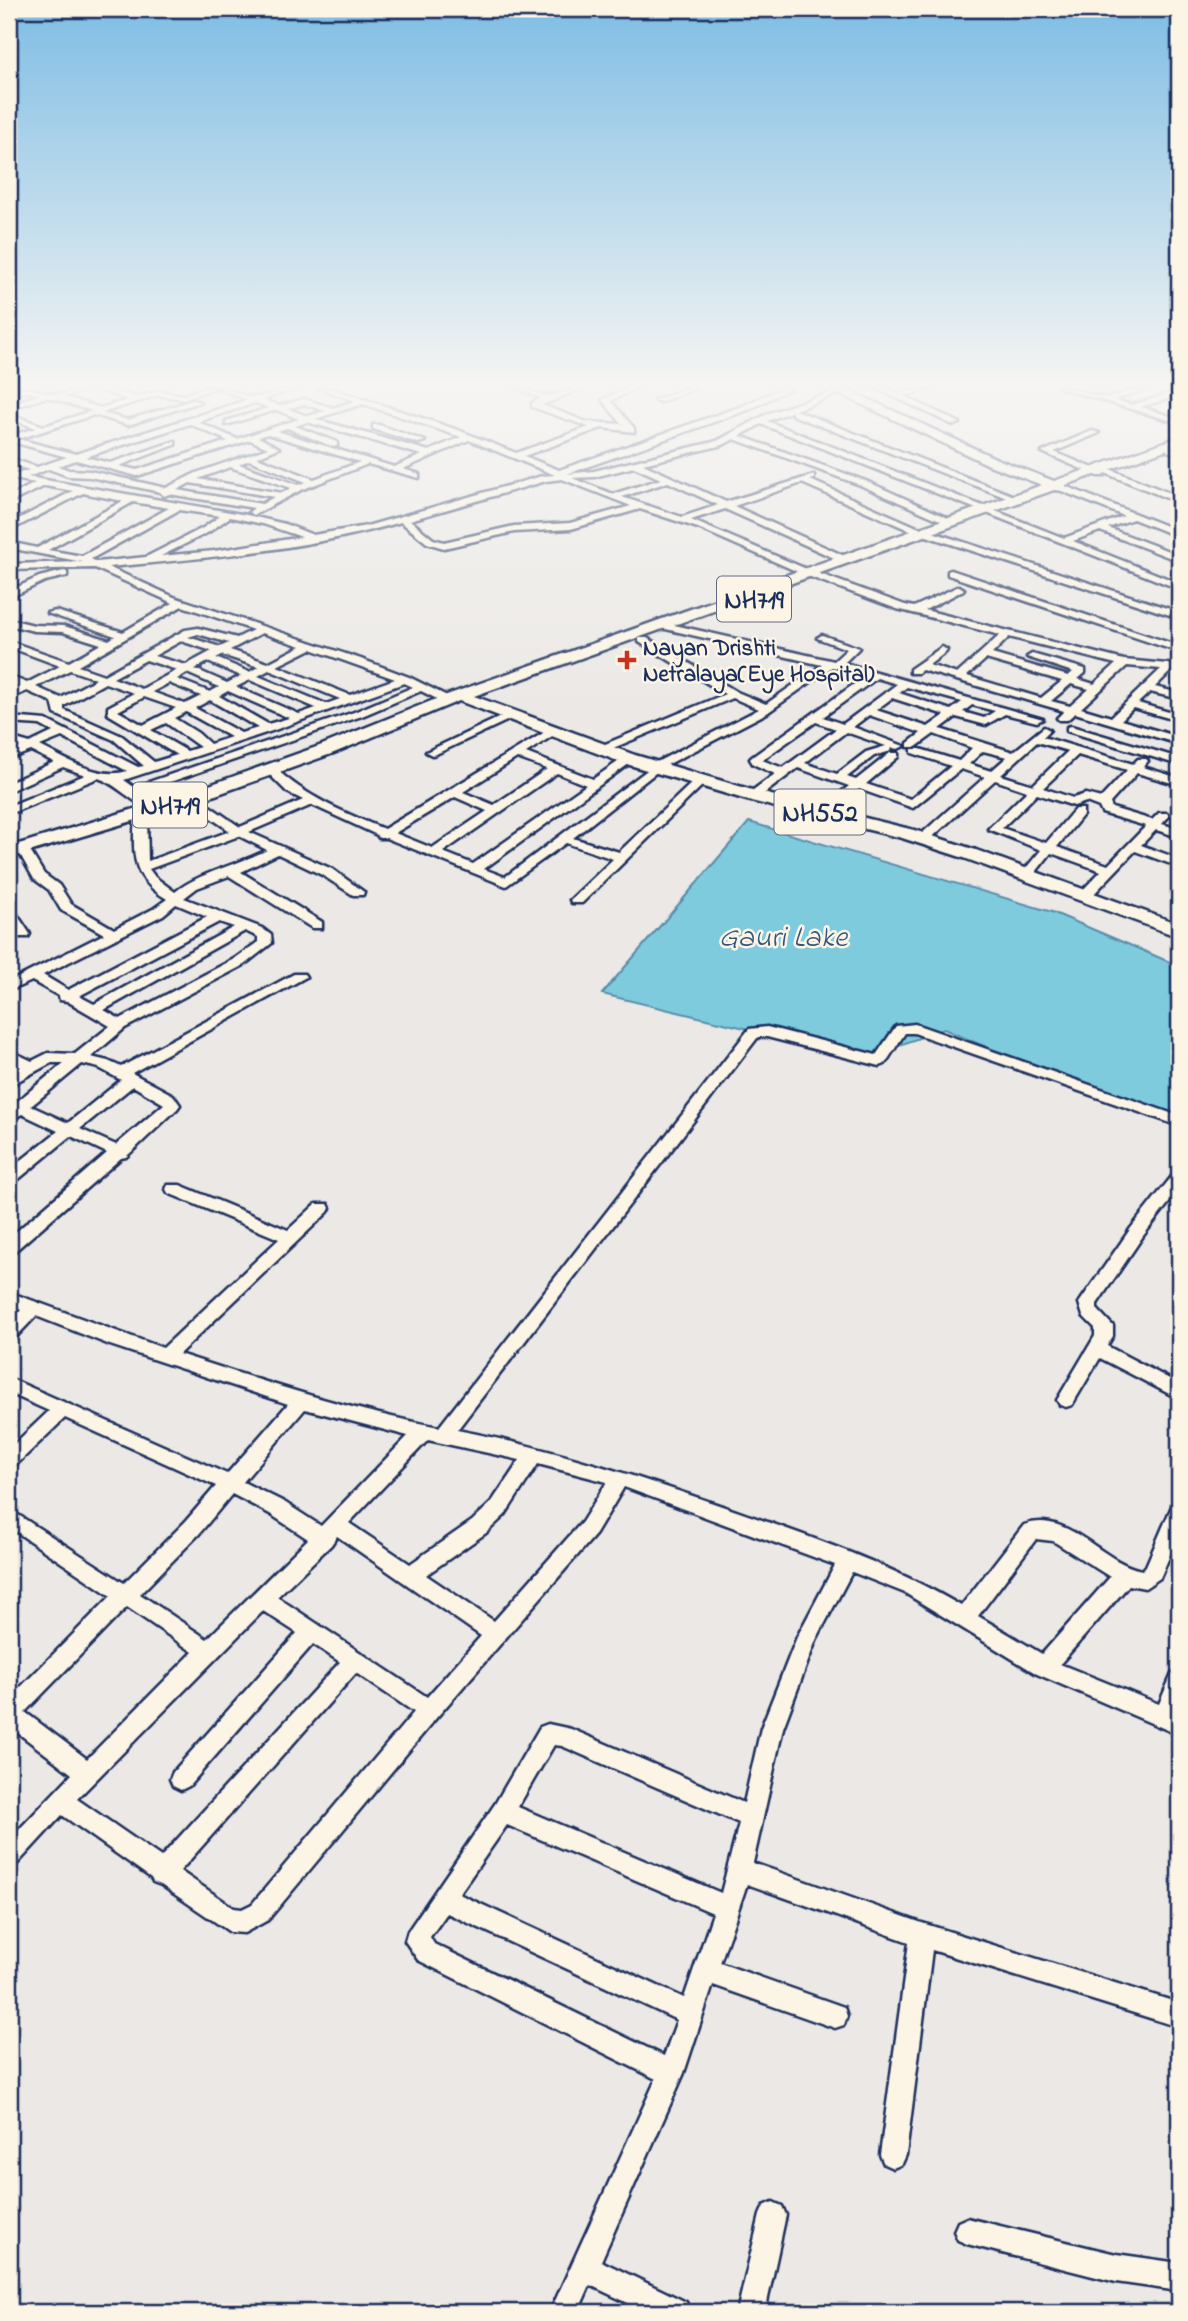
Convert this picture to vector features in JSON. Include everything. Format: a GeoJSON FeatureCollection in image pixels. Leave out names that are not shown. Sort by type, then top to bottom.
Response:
{"type":"FeatureCollection","features":[{"type":"Feature","properties":{"kind":"highway","name":"NH719"},"geometry":{"type":"LineString","coordinates":[[813,573],[1027,496]]}},
{"type":"Feature","properties":{"kind":"highway","name":"NH719"},"geometry":{"type":"LineString","coordinates":[[16,851],[190,798],[328,749],[378,727],[1032,496]]}},
{"type":"Feature","properties":{"kind":"highway","name":"NH719"},"geometry":{"type":"LineString","coordinates":[[328,749],[352,744],[459,699],[643,640],[668,626]]}},
{"type":"Feature","properties":{"kind":"highway","name":"NH552"},"geometry":{"type":"LineString","coordinates":[[459,699],[511,715],[629,759],[701,781],[923,839],[1027,874],[1179,931]]}},
{"type":"Feature","properties":{"kind":"street"},"geometry":{"type":"LineString","coordinates":[[9,528],[71,496]]}},
{"type":"Feature","properties":{"kind":"street"},"geometry":{"type":"LineString","coordinates":[[111,496],[243,518],[288,528],[315,539]]}},
{"type":"Feature","properties":{"kind":"street"},"geometry":{"type":"LineString","coordinates":[[147,502],[158,496]]}},
{"type":"Feature","properties":{"kind":"street"},"geometry":{"type":"LineString","coordinates":[[202,496],[263,506]]}},
{"type":"Feature","properties":{"kind":"street"},"geometry":{"type":"LineString","coordinates":[[243,518],[281,496]]}},
{"type":"Feature","properties":{"kind":"street"},"geometry":{"type":"LineString","coordinates":[[9,595],[51,576],[98,567],[315,539],[404,520],[484,496]]}},
{"type":"Feature","properties":{"kind":"street"},"geometry":{"type":"LineString","coordinates":[[703,496],[846,560]]}},
{"type":"Feature","properties":{"kind":"street"},"geometry":{"type":"LineString","coordinates":[[682,520],[750,496]]}},
{"type":"Feature","properties":{"kind":"street"},"geometry":{"type":"LineString","coordinates":[[839,496],[924,534],[1179,617]]}},
{"type":"Feature","properties":{"kind":"street"},"geometry":{"type":"LineString","coordinates":[[891,496],[952,522]]}},
{"type":"Feature","properties":{"kind":"street"},"geometry":{"type":"LineString","coordinates":[[956,496],[1179,586]]}},
{"type":"Feature","properties":{"kind":"street"},"geometry":{"type":"LineString","coordinates":[[1011,496],[1018,499]]}},
{"type":"Feature","properties":{"kind":"street"},"geometry":{"type":"LineString","coordinates":[[1084,496],[1177,531]]}},
{"type":"Feature","properties":{"kind":"street"},"geometry":{"type":"LineString","coordinates":[[613,497],[682,520],[915,611],[1124,663],[1174,667]]}},
{"type":"Feature","properties":{"kind":"street"},"geometry":{"type":"LineString","coordinates":[[40,550],[131,500]]}},
{"type":"Feature","properties":{"kind":"street"},"geometry":{"type":"LineString","coordinates":[[404,520],[430,541],[444,545],[507,530],[571,526],[641,506]]}},
{"type":"Feature","properties":{"kind":"street"},"geometry":{"type":"LineString","coordinates":[[84,559],[178,507]]}},
{"type":"Feature","properties":{"kind":"street"},"geometry":{"type":"LineString","coordinates":[[145,561],[200,533],[227,515]]}},
{"type":"Feature","properties":{"kind":"street"},"geometry":{"type":"LineString","coordinates":[[1064,541],[1135,515]]}},
{"type":"Feature","properties":{"kind":"street"},"geometry":{"type":"LineString","coordinates":[[1100,528],[1179,558]]}},
{"type":"Feature","properties":{"kind":"street"},"geometry":{"type":"LineString","coordinates":[[9,544],[84,559],[181,603],[311,645],[459,699]]}},
{"type":"Feature","properties":{"kind":"street"},"geometry":{"type":"LineString","coordinates":[[9,567],[98,567]]}},
{"type":"Feature","properties":{"kind":"street"},"geometry":{"type":"LineString","coordinates":[[951,573],[1179,649]]}},
{"type":"Feature","properties":{"kind":"street"},"geometry":{"type":"LineString","coordinates":[[915,611],[959,589]]}},
{"type":"Feature","properties":{"kind":"street"},"geometry":{"type":"LineString","coordinates":[[9,696],[71,666],[181,603]]}},
{"type":"Feature","properties":{"kind":"street"},"geometry":{"type":"LineString","coordinates":[[52,613],[125,636]]}},
{"type":"Feature","properties":{"kind":"street"},"geometry":{"type":"LineString","coordinates":[[9,622],[34,628],[64,629],[111,644]]}},
{"type":"Feature","properties":{"kind":"street"},"geometry":{"type":"LineString","coordinates":[[668,626],[833,664],[1003,710],[1076,750],[1179,782]]}},
{"type":"Feature","properties":{"kind":"street"},"geometry":{"type":"LineString","coordinates":[[187,756],[111,710],[262,629]]}},
{"type":"Feature","properties":{"kind":"street"},"geometry":{"type":"LineString","coordinates":[[59,704],[178,637],[195,631],[238,642]]}},
{"type":"Feature","properties":{"kind":"street"},"geometry":{"type":"LineString","coordinates":[[960,677],[1006,635]]}},
{"type":"Feature","properties":{"kind":"street"},"geometry":{"type":"LineString","coordinates":[[178,637],[270,667],[347,700],[358,714],[378,727]]}},
{"type":"Feature","properties":{"kind":"street"},"geometry":{"type":"LineString","coordinates":[[251,751],[273,769],[286,786],[313,800],[383,835],[509,882],[656,767],[767,708],[854,648],[822,638]]}},
{"type":"Feature","properties":{"kind":"street"},"geometry":{"type":"LineString","coordinates":[[643,640],[733,694],[767,708]]}},
{"type":"Feature","properties":{"kind":"street"},"geometry":{"type":"LineString","coordinates":[[9,644],[186,708],[241,738]]}},
{"type":"Feature","properties":{"kind":"street"},"geometry":{"type":"LineString","coordinates":[[144,729],[311,645]]}},
{"type":"Feature","properties":{"kind":"street"},"geometry":{"type":"LineString","coordinates":[[754,796],[869,712],[942,650]]}},
{"type":"Feature","properties":{"kind":"street"},"geometry":{"type":"LineString","coordinates":[[984,655],[1004,676],[1042,702],[1069,712],[1113,721],[1174,739]]}},
{"type":"Feature","properties":{"kind":"street"},"geometry":{"type":"LineString","coordinates":[[146,657],[186,669],[299,718]]}},
{"type":"Feature","properties":{"kind":"street"},"geometry":{"type":"LineString","coordinates":[[1032,657],[1081,671],[1042,702]]}},
{"type":"Feature","properties":{"kind":"street"},"geometry":{"type":"LineString","coordinates":[[207,658],[325,708]]}},
{"type":"Feature","properties":{"kind":"street"},"geometry":{"type":"LineString","coordinates":[[923,839],[1015,756],[1048,715],[1069,712],[1124,663]]}},
{"type":"Feature","properties":{"kind":"street"},"geometry":{"type":"LineString","coordinates":[[920,666],[960,677],[1004,676],[1070,680],[1097,688]]}},
{"type":"Feature","properties":{"kind":"street"},"geometry":{"type":"LineString","coordinates":[[1113,721],[1174,667]]}},
{"type":"Feature","properties":{"kind":"street"},"geometry":{"type":"LineString","coordinates":[[784,773],[760,764],[756,759],[875,675]]}},
{"type":"Feature","properties":{"kind":"street"},"geometry":{"type":"LineString","coordinates":[[823,813],[902,748],[931,731],[1004,676]]}},
{"type":"Feature","properties":{"kind":"street"},"geometry":{"type":"LineString","coordinates":[[9,679],[57,700],[59,712],[118,738],[153,767]]}},
{"type":"Feature","properties":{"kind":"street"},"geometry":{"type":"LineString","coordinates":[[169,679],[211,696],[268,729]]}},
{"type":"Feature","properties":{"kind":"street"},"geometry":{"type":"LineString","coordinates":[[115,779],[268,729],[405,679]]}},
{"type":"Feature","properties":{"kind":"street"},"geometry":{"type":"LineString","coordinates":[[131,792],[358,714],[422,687]]}},
{"type":"Feature","properties":{"kind":"street"},"geometry":{"type":"LineString","coordinates":[[1148,688],[1179,696]]}},
{"type":"Feature","properties":{"kind":"street"},"geometry":{"type":"LineString","coordinates":[[601,749],[733,694]]}},
{"type":"Feature","properties":{"kind":"street"},"geometry":{"type":"LineString","coordinates":[[891,694],[986,722],[1003,710]]}},
{"type":"Feature","properties":{"kind":"street"},"geometry":{"type":"LineString","coordinates":[[1130,704],[1179,718]]}},
{"type":"Feature","properties":{"kind":"street"},"geometry":{"type":"LineString","coordinates":[[869,712],[1015,756]]}},
{"type":"Feature","properties":{"kind":"street"},"geometry":{"type":"LineString","coordinates":[[1069,712],[1071,729]]}},
{"type":"Feature","properties":{"kind":"street"},"geometry":{"type":"LineString","coordinates":[[432,752],[511,715]]}},
{"type":"Feature","properties":{"kind":"street"},"geometry":{"type":"LineString","coordinates":[[166,718],[209,748]]}},
{"type":"Feature","properties":{"kind":"street"},"geometry":{"type":"LineString","coordinates":[[815,718],[845,730],[1033,789],[1093,815],[1104,807],[1136,768],[1152,753],[1174,739],[1179,726]]}},
{"type":"Feature","properties":{"kind":"street"},"geometry":{"type":"LineString","coordinates":[[9,720],[37,721],[138,772]]}},
{"type":"Feature","properties":{"kind":"street"},"geometry":{"type":"LineString","coordinates":[[1039,729],[1060,733],[1071,729],[1179,762]]}},
{"type":"Feature","properties":{"kind":"street"},"geometry":{"type":"LineString","coordinates":[[383,835],[554,731]]}},
{"type":"Feature","properties":{"kind":"street"},"geometry":{"type":"LineString","coordinates":[[9,756],[61,733]]}},
{"type":"Feature","properties":{"kind":"street"},"geometry":{"type":"LineString","coordinates":[[9,740],[115,779],[131,792],[148,812],[142,867],[156,887],[245,926],[266,939],[253,954],[120,1025],[14,1111]]}},
{"type":"Feature","properties":{"kind":"street"},"geometry":{"type":"LineString","coordinates":[[797,764],[913,804],[979,751],[978,746]]}},
{"type":"Feature","properties":{"kind":"street"},"geometry":{"type":"LineString","coordinates":[[837,779],[870,754],[902,748]]}},
{"type":"Feature","properties":{"kind":"street"},"geometry":{"type":"LineString","coordinates":[[1076,750],[994,829],[1108,869]]}},
{"type":"Feature","properties":{"kind":"street"},"geometry":{"type":"LineString","coordinates":[[517,754],[595,784]]}},
{"type":"Feature","properties":{"kind":"street"},"geometry":{"type":"LineString","coordinates":[[474,870],[629,759]]}},
{"type":"Feature","properties":{"kind":"street"},"geometry":{"type":"LineString","coordinates":[[9,787],[64,762]]}},
{"type":"Feature","properties":{"kind":"street"},"geometry":{"type":"LineString","coordinates":[[432,854],[555,769]]}},
{"type":"Feature","properties":{"kind":"street"},"geometry":{"type":"LineString","coordinates":[[9,810],[97,774]]}},
{"type":"Feature","properties":{"kind":"street"},"geometry":{"type":"LineString","coordinates":[[577,900],[701,781]]}},
{"type":"Feature","properties":{"kind":"street"},"geometry":{"type":"LineString","coordinates":[[454,792],[495,810]]}},
{"type":"Feature","properties":{"kind":"street"},"geometry":{"type":"LineString","coordinates":[[190,798],[239,832],[334,875],[358,892]]}},
{"type":"Feature","properties":{"kind":"street"},"geometry":{"type":"LineString","coordinates":[[142,867],[239,832],[313,800]]}},
{"type":"Feature","properties":{"kind":"street"},"geometry":{"type":"LineString","coordinates":[[1027,874],[1048,849],[1076,807]]}},
{"type":"Feature","properties":{"kind":"street"},"geometry":{"type":"LineString","coordinates":[[1104,807],[1179,833]]}},
{"type":"Feature","properties":{"kind":"street"},"geometry":{"type":"LineString","coordinates":[[1084,896],[1163,816]]}},
{"type":"Feature","properties":{"kind":"street"},"geometry":{"type":"LineString","coordinates":[[565,839],[621,857]]}},
{"type":"Feature","properties":{"kind":"street"},"geometry":{"type":"LineString","coordinates":[[1132,846],[1179,863]]}},
{"type":"Feature","properties":{"kind":"street"},"geometry":{"type":"LineString","coordinates":[[9,987],[158,912],[192,885],[232,872],[278,849]]}},
{"type":"Feature","properties":{"kind":"street"},"geometry":{"type":"LineString","coordinates":[[16,851],[54,888],[66,907],[113,934]]}},
{"type":"Feature","properties":{"kind":"street"},"geometry":{"type":"LineString","coordinates":[[232,872],[317,925]]}},
{"type":"Feature","properties":{"kind":"street"},"geometry":{"type":"LineString","coordinates":[[9,913],[23,934]]}},
{"type":"Feature","properties":{"kind":"street"},"geometry":{"type":"LineString","coordinates":[[65,996],[220,916]]}},
{"type":"Feature","properties":{"kind":"street"},"geometry":{"type":"LineString","coordinates":[[92,1011],[245,926]]}},
{"type":"Feature","properties":{"kind":"street"},"geometry":{"type":"LineString","coordinates":[[32,975],[120,1025]]}},
{"type":"Feature","properties":{"kind":"street"},"geometry":{"type":"LineString","coordinates":[[9,1178],[68,1130],[127,1076],[299,977]]}},
{"type":"Feature","properties":{"kind":"street"},"geometry":{"type":"LineString","coordinates":[[12,1846],[61,1801],[434,1433],[754,1032],[767,1032],[880,1061],[901,1029],[915,1028],[1179,1121]]}},
{"type":"Feature","properties":{"kind":"street"},"geometry":{"type":"LineString","coordinates":[[9,1055],[31,1066]]}},
{"type":"Feature","properties":{"kind":"street"},"geometry":{"type":"LineString","coordinates":[[9,1081],[31,1066],[55,1057],[80,1059],[103,1064],[168,1098],[172,1105],[9,1247]]}},
{"type":"Feature","properties":{"kind":"street"},"geometry":{"type":"LineString","coordinates":[[14,1111],[68,1130],[120,1153]]}},
{"type":"Feature","properties":{"kind":"street"},"geometry":{"type":"LineString","coordinates":[[1066,1401],[1098,1349],[1105,1330],[1088,1311],[1088,1303],[1137,1232],[1179,1179]]}},
{"type":"Feature","properties":{"kind":"street"},"geometry":{"type":"LineString","coordinates":[[174,1189],[291,1238]]}},
{"type":"Feature","properties":{"kind":"street"},"geometry":{"type":"LineString","coordinates":[[166,1356],[322,1208]]}},
{"type":"Feature","properties":{"kind":"street"},"geometry":{"type":"LineString","coordinates":[[9,1297],[166,1356],[301,1401],[620,1478],[912,1587],[1044,1667],[1172,1721],[1179,1681]]}},
{"type":"Feature","properties":{"kind":"street"},"geometry":{"type":"LineString","coordinates":[[9,1333],[33,1308]]}},
{"type":"Feature","properties":{"kind":"street"},"geometry":{"type":"LineString","coordinates":[[1098,1349],[1179,1391]]}},
{"type":"Feature","properties":{"kind":"street"},"geometry":{"type":"LineString","coordinates":[[9,1385],[331,1532],[409,1576],[497,1635]]}},
{"type":"Feature","properties":{"kind":"street"},"geometry":{"type":"LineString","coordinates":[[88,1773],[9,1713],[232,1486],[301,1401]]}},
{"type":"Feature","properties":{"kind":"street"},"geometry":{"type":"LineString","coordinates":[[9,1460],[62,1410]]}},
{"type":"Feature","properties":{"kind":"street"},"geometry":{"type":"LineString","coordinates":[[409,1576],[479,1527],[498,1509],[533,1456]]}},
{"type":"Feature","properties":{"kind":"street"},"geometry":{"type":"LineString","coordinates":[[61,1801],[161,1874],[230,1920],[244,1921],[260,1912],[429,1710],[589,1528],[620,1478]]}},
{"type":"Feature","properties":{"kind":"street"},"geometry":{"type":"LineString","coordinates":[[964,1618],[1031,1531],[1040,1529],[1054,1533],[1124,1576],[1145,1579],[1153,1572],[1179,1512]]}},
{"type":"Feature","properties":{"kind":"street"},"geometry":{"type":"LineString","coordinates":[[9,1517],[210,1652]]}},
{"type":"Feature","properties":{"kind":"street"},"geometry":{"type":"LineString","coordinates":[[564,2312],[671,2073],[740,1870],[772,1728],[807,1637],[847,1561]]}},
{"type":"Feature","properties":{"kind":"street"},"geometry":{"type":"LineString","coordinates":[[1044,1667],[1124,1576]]}},
{"type":"Feature","properties":{"kind":"street"},"geometry":{"type":"LineString","coordinates":[[264,1600],[429,1710]]}},
{"type":"Feature","properties":{"kind":"street"},"geometry":{"type":"LineString","coordinates":[[181,1779],[312,1631]]}},
{"type":"Feature","properties":{"kind":"street"},"geometry":{"type":"LineString","coordinates":[[161,1874],[354,1662]]}},
{"type":"Feature","properties":{"kind":"street"},"geometry":{"type":"LineString","coordinates":[[671,2073],[426,1952],[417,1941],[420,1931],[503,1812],[548,1734],[563,1736],[751,1817]]}},
{"type":"Feature","properties":{"kind":"street"},"geometry":{"type":"LineString","coordinates":[[503,1812],[726,1907]]}},
{"type":"Feature","properties":{"kind":"street"},"geometry":{"type":"LineString","coordinates":[[740,1870],[922,1935],[1179,2015]]}},
{"type":"Feature","properties":{"kind":"street"},"geometry":{"type":"LineString","coordinates":[[443,1899],[691,2014]]}},
{"type":"Feature","properties":{"kind":"street"},"geometry":{"type":"LineString","coordinates":[[893,2155],[922,1935]]}},
{"type":"Feature","properties":{"kind":"street"},"geometry":{"type":"LineString","coordinates":[[706,1970],[835,2016]]}},
{"type":"Feature","properties":{"kind":"street"},"geometry":{"type":"LineString","coordinates":[[751,2312],[772,2215]]}},
{"type":"Feature","properties":{"kind":"street"},"geometry":{"type":"LineString","coordinates":[[967,2231],[1116,2268],[1179,2277]]}},
{"type":"Feature","properties":{"kind":"street"},"geometry":{"type":"LineString","coordinates":[[583,2267],[676,2312]]}},
{"type":"Feature","properties":{"kind":"water","name":"Gauri Lake"},"geometry":{"type":"Polygon","coordinates":[[[749,822],[1052,912],[1179,966],[1179,1128],[944,1029],[866,1057],[602,994],[749,822]]]}},
{"type":"Feature","properties":{"kind":"place","name":"Nayan Drishti Netralaya(Eye Hospital)"},"geometry":{"type":"Point","coordinates":[627,660]}}]}
